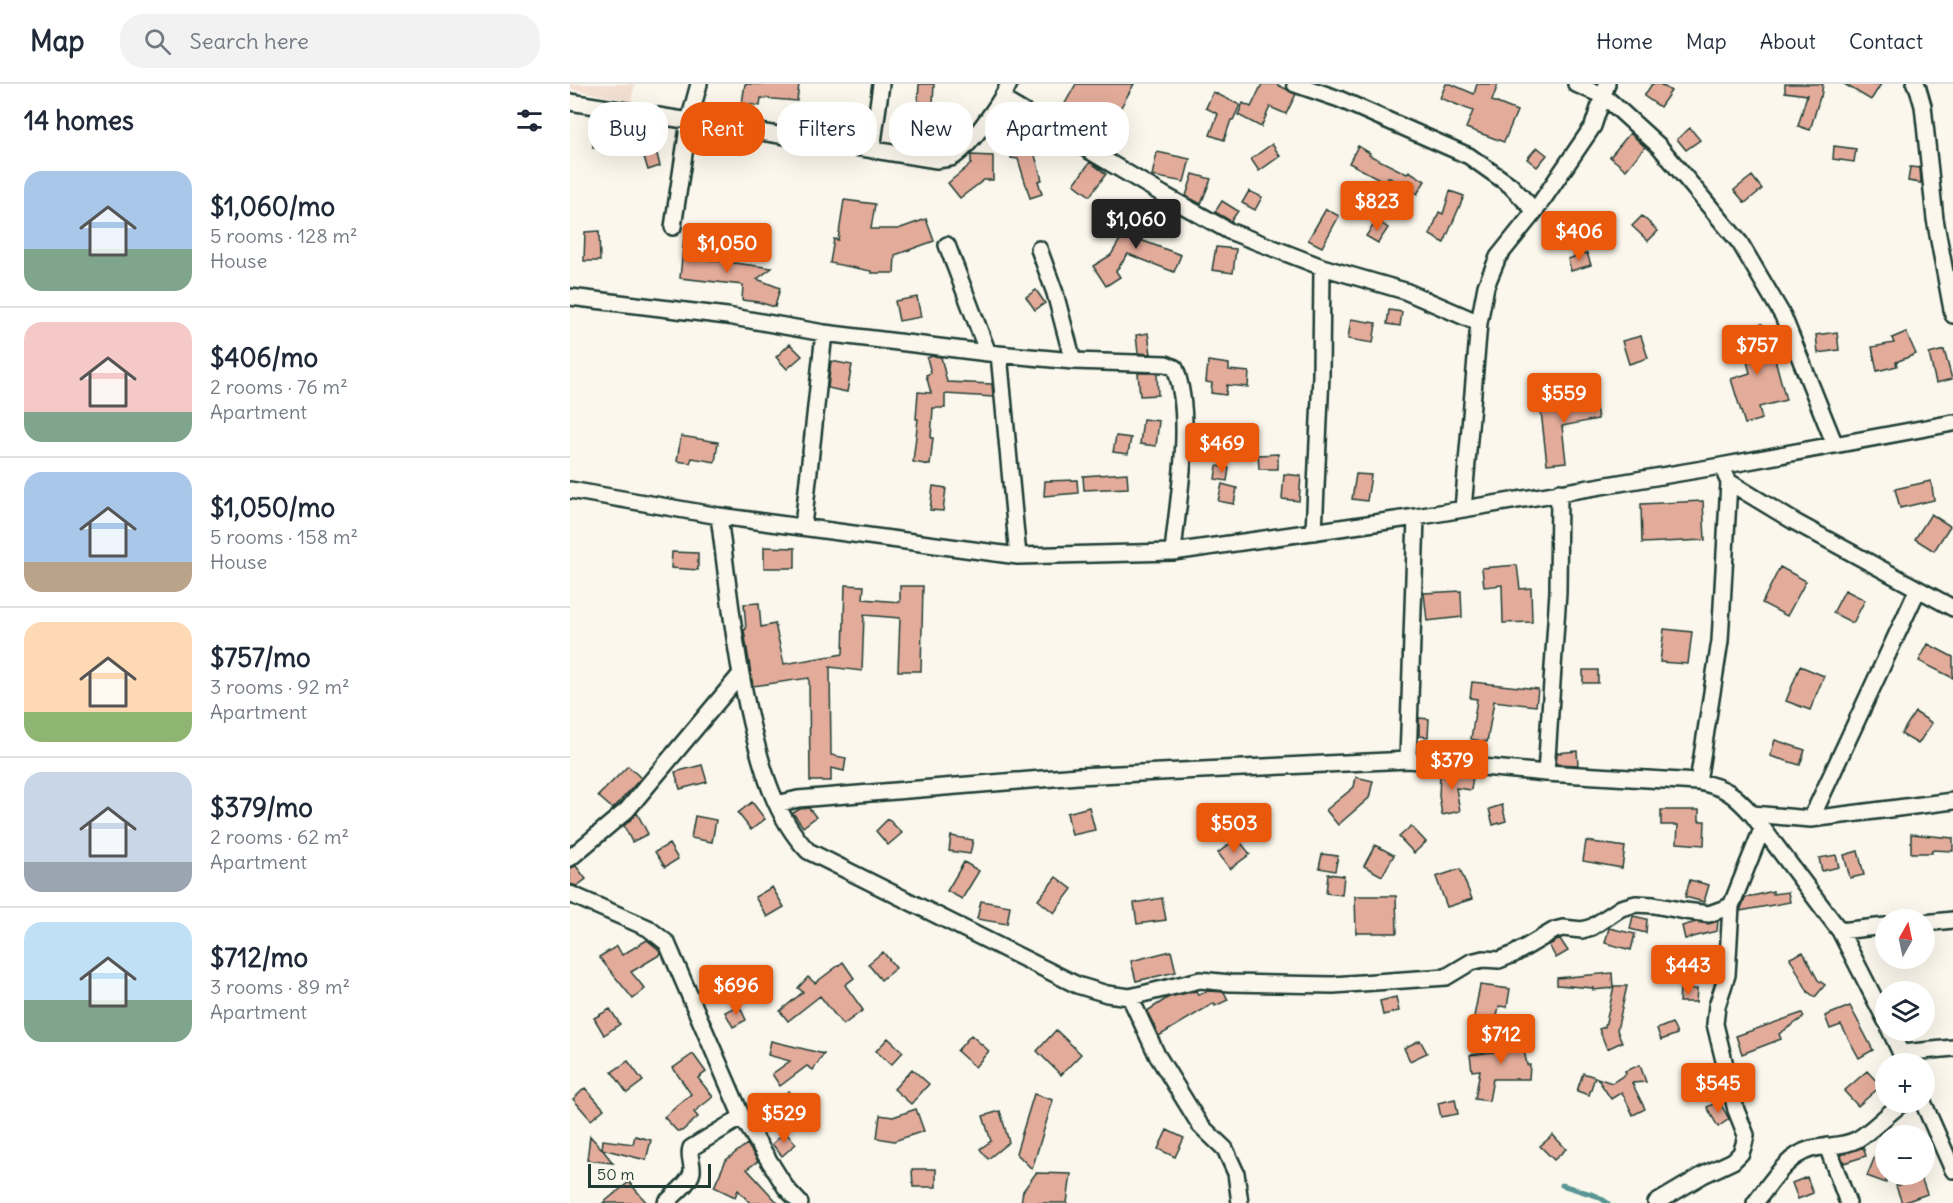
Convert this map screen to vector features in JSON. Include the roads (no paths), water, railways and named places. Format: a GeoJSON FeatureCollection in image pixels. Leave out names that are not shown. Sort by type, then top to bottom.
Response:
{"type":"FeatureCollection","features":[{"type":"Feature","properties":{"kind":"street"},"geometry":{"type":"LineString","coordinates":[[694,102],[699,84]]}},
{"type":"Feature","properties":{"kind":"street"},"geometry":{"type":"LineString","coordinates":[[877,113],[881,84]]}},
{"type":"Feature","properties":{"kind":"street"},"geometry":{"type":"LineString","coordinates":[[877,151],[937,160],[949,159],[961,151],[1002,99],[1009,84]]}},
{"type":"Feature","properties":{"kind":"street"},"geometry":{"type":"LineString","coordinates":[[1295,84],[1339,99],[1469,156],[1510,185],[1535,211]]}},
{"type":"Feature","properties":{"kind":"street"},"geometry":{"type":"LineString","coordinates":[[1576,84],[1605,90],[1659,146],[1740,243],[1783,316],[1834,445]]}},
{"type":"Feature","properties":{"kind":"street"},"geometry":{"type":"LineString","coordinates":[[1915,84],[1923,106],[1935,219],[1953,315]]}},
{"type":"Feature","properties":{"kind":"street"},"geometry":{"type":"LineString","coordinates":[[1463,509],[1479,323],[1486,286],[1498,257],[1535,211],[1593,126],[1605,90]]}},
{"type":"Feature","properties":{"kind":"street"},"geometry":{"type":"LineString","coordinates":[[1002,99],[1229,231],[1322,267],[1405,291],[1479,323]]}},
{"type":"Feature","properties":{"kind":"street"},"geometry":{"type":"LineString","coordinates":[[570,102],[680,121]]}},
{"type":"Feature","properties":{"kind":"street"},"geometry":{"type":"LineString","coordinates":[[673,227],[683,156]]}},
{"type":"Feature","properties":{"kind":"street"},"geometry":{"type":"LineString","coordinates":[[947,245],[994,353],[1018,556]]}},
{"type":"Feature","properties":{"kind":"street"},"geometry":{"type":"LineString","coordinates":[[1039,249],[1073,361]]}},
{"type":"Feature","properties":{"kind":"street"},"geometry":{"type":"LineString","coordinates":[[1314,532],[1321,375],[1322,267]]}},
{"type":"Feature","properties":{"kind":"street"},"geometry":{"type":"LineString","coordinates":[[570,297],[727,316],[825,333],[994,353],[1073,361],[1166,364],[1175,368],[1180,381],[1185,427],[1173,552]]}},
{"type":"Feature","properties":{"kind":"street"},"geometry":{"type":"LineString","coordinates":[[803,526],[825,333]]}},
{"type":"Feature","properties":{"kind":"street"},"geometry":{"type":"LineString","coordinates":[[570,490],[719,516],[1018,556],[1173,552],[1416,517],[1721,466],[1953,423]]}},
{"type":"Feature","properties":{"kind":"street"},"geometry":{"type":"LineString","coordinates":[[1698,782],[1720,641],[1729,482],[1721,466]]}},
{"type":"Feature","properties":{"kind":"street"},"geometry":{"type":"LineString","coordinates":[[1729,482],[1795,522],[1953,608]]}},
{"type":"Feature","properties":{"kind":"street"},"geometry":{"type":"LineString","coordinates":[[1546,773],[1558,592],[1559,492]]}},
{"type":"Feature","properties":{"kind":"street"},"geometry":{"type":"LineString","coordinates":[[719,516],[740,675],[763,774],[795,838],[808,851],[1077,985],[1107,994],[1130,997],[1200,980],[1333,986],[1446,977],[1471,962],[1483,959],[1499,960],[1514,954],[1555,930],[1563,928],[1582,930],[1592,927],[1621,908],[1636,904],[1709,914],[1731,906]]}},
{"type":"Feature","properties":{"kind":"street"},"geometry":{"type":"LineString","coordinates":[[1408,760],[1416,517]]}},
{"type":"Feature","properties":{"kind":"street"},"geometry":{"type":"LineString","coordinates":[[1811,819],[1918,589]]}},
{"type":"Feature","properties":{"kind":"street"},"geometry":{"type":"LineString","coordinates":[[570,858],[627,810],[740,675]]}},
{"type":"Feature","properties":{"kind":"street"},"geometry":{"type":"LineString","coordinates":[[777,804],[798,799],[1078,776],[1408,760],[1546,773],[1718,785],[1738,798],[1752,814],[1840,931],[1875,999]]}},
{"type":"Feature","properties":{"kind":"street"},"geometry":{"type":"LineString","coordinates":[[1752,814],[1811,819],[1953,801]]}},
{"type":"Feature","properties":{"kind":"street"},"geometry":{"type":"LineString","coordinates":[[1656,1203],[1733,1161],[1741,1153],[1744,1144],[1746,1135],[1736,1110],[1715,1024],[1717,1006],[1727,975],[1731,906],[1762,829]]}},
{"type":"Feature","properties":{"kind":"street"},"geometry":{"type":"LineString","coordinates":[[570,894],[648,928],[667,943],[742,1117],[786,1188],[800,1203]]}},
{"type":"Feature","properties":{"kind":"street"},"geometry":{"type":"LineString","coordinates":[[1935,922],[1953,920]]}},
{"type":"Feature","properties":{"kind":"street"},"geometry":{"type":"LineString","coordinates":[[1840,931],[1875,927]]}},
{"type":"Feature","properties":{"kind":"street"},"geometry":{"type":"LineString","coordinates":[[1130,997],[1156,1055],[1200,1125],[1224,1149],[1236,1173],[1240,1203]]}},
{"type":"Feature","properties":{"kind":"street"},"geometry":{"type":"LineString","coordinates":[[1928,1053],[1953,1048]]}},
{"type":"Feature","properties":{"kind":"street"},"geometry":{"type":"LineString","coordinates":[[1755,1203],[1795,1156],[1809,1149],[1859,1139],[1888,1113]]}},
{"type":"Feature","properties":{"kind":"street"},"geometry":{"type":"LineString","coordinates":[[1928,1113],[1953,1170]]}},
{"type":"Feature","properties":{"kind":"street"},"geometry":{"type":"LineString","coordinates":[[666,1203],[690,1177],[692,1167],[689,1153],[691,1148],[742,1117]]}},
{"type":"Feature","properties":{"kind":"street"},"geometry":{"type":"LineString","coordinates":[[1827,1146],[1848,1203]]}},
{"type":"Feature","properties":{"kind":"waterway"},"geometry":{"type":"LineString","coordinates":[[1562,1185],[1597,1196],[1608,1203]]}}]}
